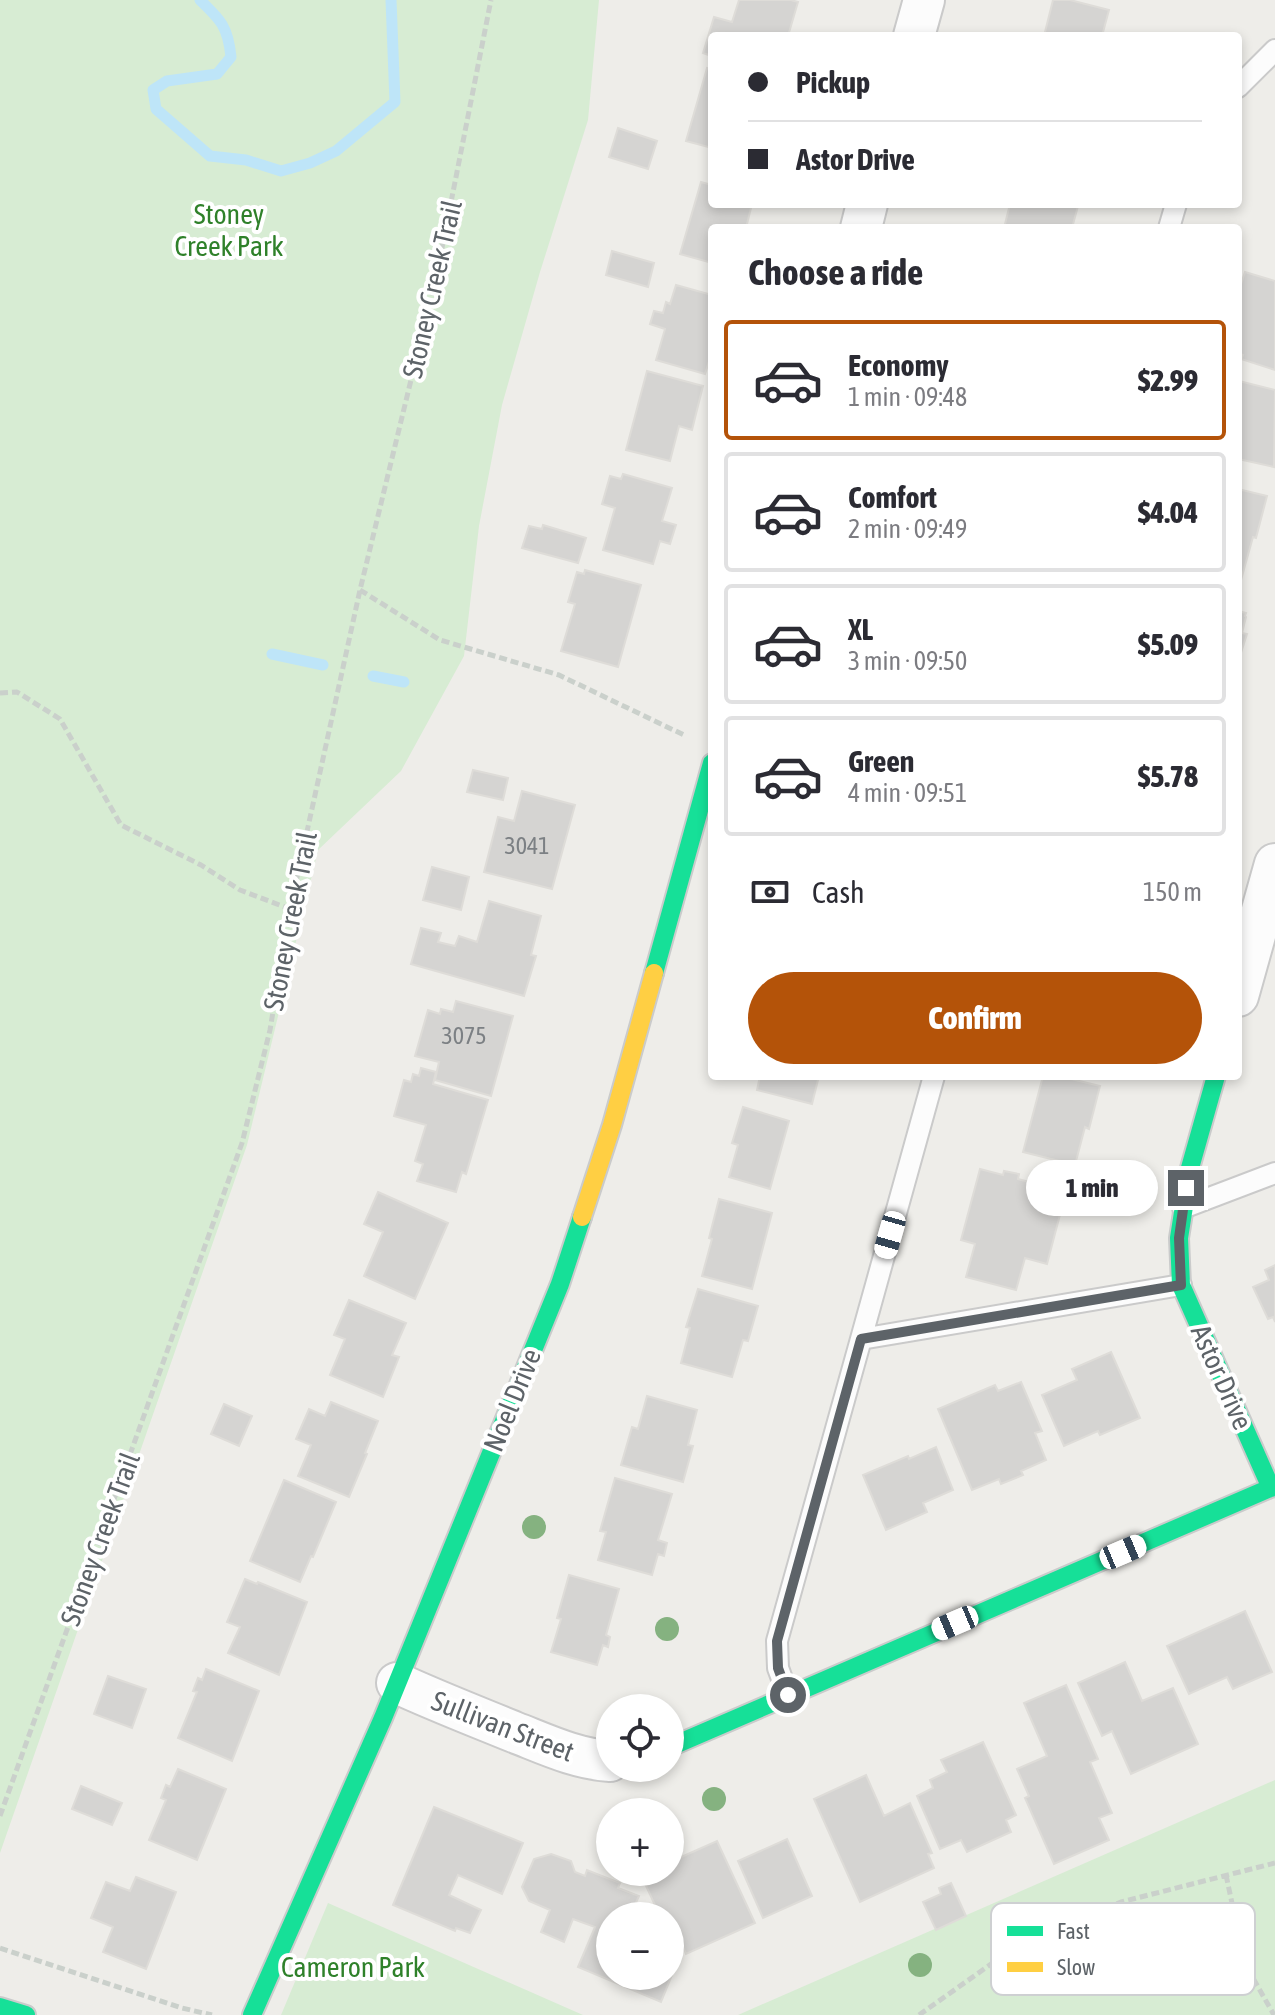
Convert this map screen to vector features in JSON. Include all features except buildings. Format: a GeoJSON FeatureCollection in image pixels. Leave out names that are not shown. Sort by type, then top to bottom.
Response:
{"type":"FeatureCollection","features":[{"type":"Feature","properties":{"kind":"street"},"geometry":{"type":"LineString","coordinates":[[915,32],[924,0]]}},
{"type":"Feature","properties":{"kind":"street","name":"Noel Drive"},"geometry":{"type":"LineString","coordinates":[[252,2015],[397,1683],[560,1284],[612,1125],[708,777]]}},
{"type":"Feature","properties":{"kind":"street"},"geometry":{"type":"LineString","coordinates":[[1242,982],[1275,864]]}},
{"type":"Feature","properties":{"kind":"street","name":"Astor Drive"},"geometry":{"type":"LineString","coordinates":[[1215,1080],[1190,1168],[1183,1208],[1179,1238],[1181,1285],[1273,1487]]}},
{"type":"Feature","properties":{"kind":"street"},"geometry":{"type":"LineString","coordinates":[[684,1741],[1273,1487]]}},
{"type":"Feature","properties":{"kind":"street","name":"Sullivan Street"},"geometry":{"type":"LineString","coordinates":[[397,1683],[560,1750],[596,1760]]}},
{"type":"Feature","properties":{"kind":"street"},"geometry":{"type":"LineString","coordinates":[[0,2007],[26,2015]]}},
{"type":"Feature","properties":{"kind":"lane"},"geometry":{"type":"LineString","coordinates":[[1242,83],[1275,50]]}},
{"type":"Feature","properties":{"kind":"lane"},"geometry":{"type":"LineString","coordinates":[[788,1695],[778,1668],[777,1641],[933,1080]]}},
{"type":"Feature","properties":{"kind":"lane"},"geometry":{"type":"LineString","coordinates":[[1183,1208],[1275,1173]]}},
{"type":"Feature","properties":{"kind":"lane"},"geometry":{"type":"LineString","coordinates":[[861,1339],[1181,1285]]}},
{"type":"Feature","properties":{"kind":"path","name":"Stoney Creek Trail"},"geometry":{"type":"LineString","coordinates":[[0,1816],[242,1143],[270,1030],[290,909],[360,590],[437,273],[491,0]]}},
{"type":"Feature","properties":{"kind":"path"},"geometry":{"type":"LineString","coordinates":[[360,590],[440,640],[559,675],[686,737]]}},
{"type":"Feature","properties":{"kind":"path"},"geometry":{"type":"LineString","coordinates":[[0,693],[17,692],[60,719],[121,825],[201,865],[240,890],[290,909]]}},
{"type":"Feature","properties":{"kind":"path"},"geometry":{"type":"LineString","coordinates":[[1119,1903],[1275,1863]]}},
{"type":"Feature","properties":{"kind":"path"},"geometry":{"type":"LineString","coordinates":[[1226,1875],[1232,1903]]}},
{"type":"Feature","properties":{"kind":"path"},"geometry":{"type":"LineString","coordinates":[[0,1948],[182,2008],[210,2014]]}},
{"type":"Feature","properties":{"kind":"path"},"geometry":{"type":"LineString","coordinates":[[919,2015],[991,1964]]}},
{"type":"Feature","properties":{"kind":"path"},"geometry":{"type":"LineString","coordinates":[[1255,1982],[1274,2015]]}},
{"type":"Feature","properties":{"kind":"green space","name":"Stoney Creek Park"},"geometry":{"type":"Polygon","coordinates":[[[0,0],[599,0],[588,120],[502,405],[479,526],[464,656],[401,771],[318,850],[247,1145],[0,1853],[0,0]]]}},
{"type":"Feature","properties":{"kind":"green space"},"geometry":{"type":"Polygon","coordinates":[[[1275,1780],[1275,2015],[738,2015],[991,1904],[991,1995],[1255,1995],[1255,1903],[994,1903],[1275,1780]]]}},
{"type":"Feature","properties":{"kind":"green space","name":"Cameron Park"},"geometry":{"type":"Polygon","coordinates":[[[328,1903],[583,2015],[281,2015],[328,1903]]]}},
{"type":"Feature","properties":{"kind":"waterway"},"geometry":{"type":"LineString","coordinates":[[200,0],[222,25],[231,57],[217,74],[167,81],[153,90],[156,109],[210,156],[246,160],[281,171],[336,151],[395,102],[391,0]]}},
{"type":"Feature","properties":{"kind":"waterway"},"geometry":{"type":"LineString","coordinates":[[272,654],[323,665]]}},
{"type":"Feature","properties":{"kind":"waterway"},"geometry":{"type":"LineString","coordinates":[[373,676],[404,682]]}},
{"type":"Feature","properties":{"kind":"traffic: fast"},"geometry":{"type":"LineString","coordinates":[[654,973],[708,777]]}},
{"type":"Feature","properties":{"kind":"traffic: fast"},"geometry":{"type":"LineString","coordinates":[[1215,1080],[1190,1168],[1179,1238],[1181,1285],[1271,1488]]}},
{"type":"Feature","properties":{"kind":"traffic: fast"},"geometry":{"type":"LineString","coordinates":[[252,2015],[383,1718],[560,1284],[582,1217]]}},
{"type":"Feature","properties":{"kind":"traffic: fast"},"geometry":{"type":"LineString","coordinates":[[684,1741],[1275,1486]]}},
{"type":"Feature","properties":{"kind":"traffic: fast"},"geometry":{"type":"LineString","coordinates":[[0,2007],[26,2015]]}},
{"type":"Feature","properties":{"kind":"traffic: slow"},"geometry":{"type":"LineString","coordinates":[[582,1217],[612,1125],[654,973]]}},
{"type":"Feature","properties":{"kind":"route"},"geometry":{"type":"LineString","coordinates":[[788,1695],[778,1668],[777,1641],[861,1339],[1181,1285],[1179,1238],[1186,1188]]}}]}
